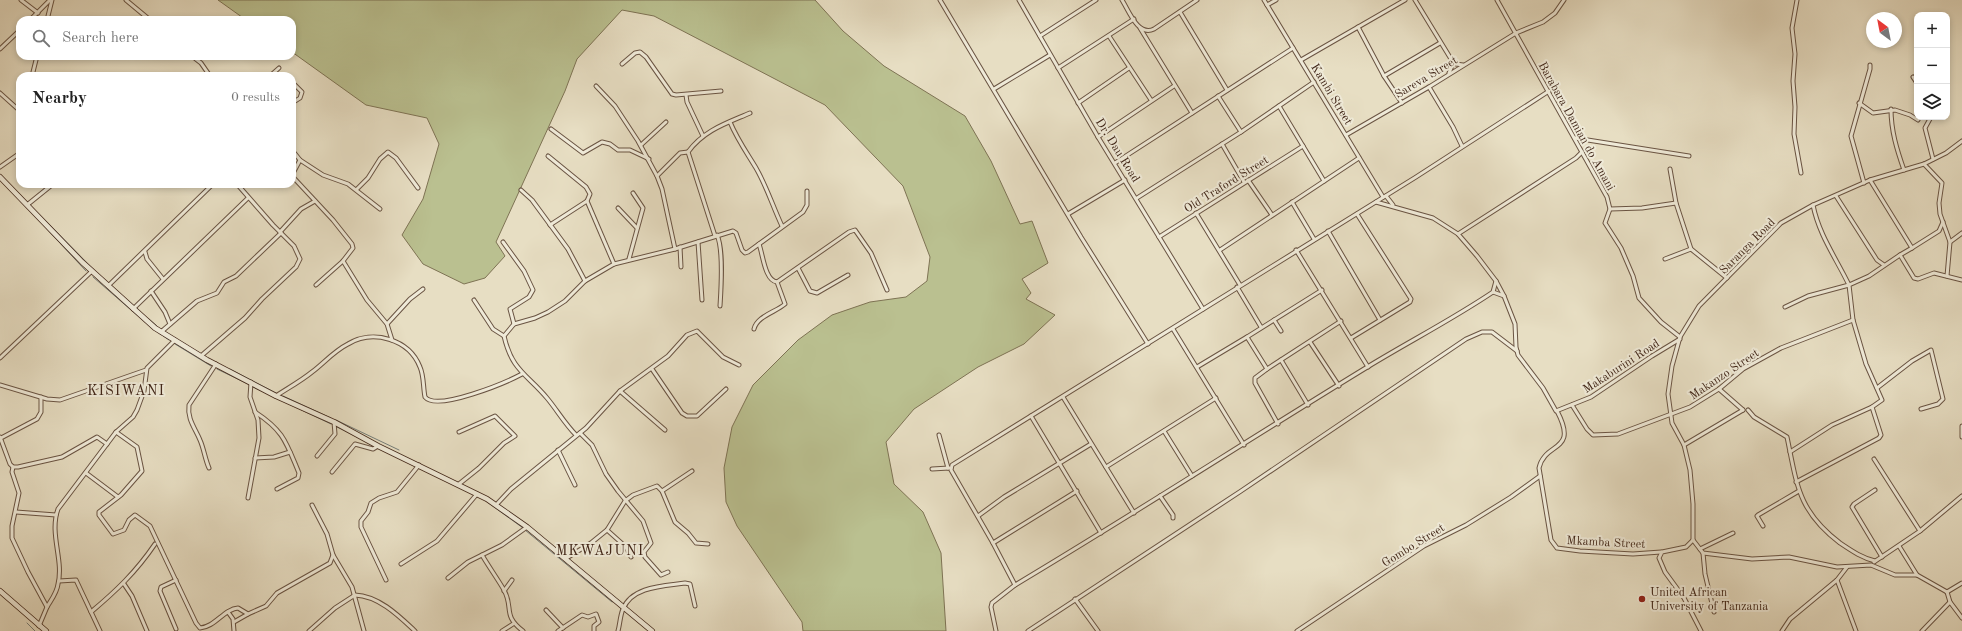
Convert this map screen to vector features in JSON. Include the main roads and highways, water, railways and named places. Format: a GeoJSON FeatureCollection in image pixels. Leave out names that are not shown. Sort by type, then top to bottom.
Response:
{"type":"FeatureCollection","features":[{"type":"Feature","properties":{"kind":"main road"},"geometry":{"type":"LineString","coordinates":[[1,180],[92,271],[133,309],[161,332],[201,356],[276,396],[334,422],[378,446],[460,484],[496,505],[527,527],[652,631]]}},
{"type":"Feature","properties":{"kind":"main road"},"geometry":{"type":"LineString","coordinates":[[0,592],[46,631]]}},
{"type":"Feature","properties":{"kind":"waterway"},"geometry":{"type":"LineString","coordinates":[[31,206],[98,274]]}},
{"type":"Feature","properties":{"kind":"waterway"},"geometry":{"type":"LineString","coordinates":[[47,229],[86,271]]}},
{"type":"Feature","properties":{"kind":"waterway"},"geometry":{"type":"LineString","coordinates":[[93,277],[153,329]]}},
{"type":"Feature","properties":{"kind":"waterway"},"geometry":{"type":"LineString","coordinates":[[149,319],[158,327]]}},
{"type":"Feature","properties":{"kind":"waterway"},"geometry":{"type":"LineString","coordinates":[[156,331],[169,340]]}},
{"type":"Feature","properties":{"kind":"waterway"},"geometry":{"type":"LineString","coordinates":[[175,344],[211,366]]}},
{"type":"Feature","properties":{"kind":"waterway"},"geometry":{"type":"LineString","coordinates":[[217,369],[248,384]]}},
{"type":"Feature","properties":{"kind":"waterway"},"geometry":{"type":"LineString","coordinates":[[230,369],[276,393]]}},
{"type":"Feature","properties":{"kind":"waterway"},"geometry":{"type":"LineString","coordinates":[[253,387],[331,424]]}},
{"type":"Feature","properties":{"kind":"waterway"},"geometry":{"type":"LineString","coordinates":[[283,396],[331,418]]}},
{"type":"Feature","properties":{"kind":"waterway"},"geometry":{"type":"LineString","coordinates":[[336,420],[399,450]]}},
{"type":"Feature","properties":{"kind":"waterway"},"geometry":{"type":"LineString","coordinates":[[335,426],[357,437]]}},
{"type":"Feature","properties":{"kind":"waterway"},"geometry":{"type":"LineString","coordinates":[[483,499],[523,528]]}},
{"type":"Feature","properties":{"kind":"waterway"},"geometry":{"type":"LineString","coordinates":[[525,530],[612,602]]}},
{"type":"Feature","properties":{"kind":"waterway"},"geometry":{"type":"LineString","coordinates":[[27,623],[35,631]]}},
{"type":"Feature","properties":{"kind":"place","name":"United African University of Tanzania"},"geometry":{"type":"Point","coordinates":[1642,599]}},
{"type":"Feature","properties":{"kind":"district","name":"KISIWANI"},"geometry":{"type":"Point","coordinates":[126,390]}},
{"type":"Feature","properties":{"kind":"district","name":"MKWAJUNI"},"geometry":{"type":"Point","coordinates":[600,550]}}]}
